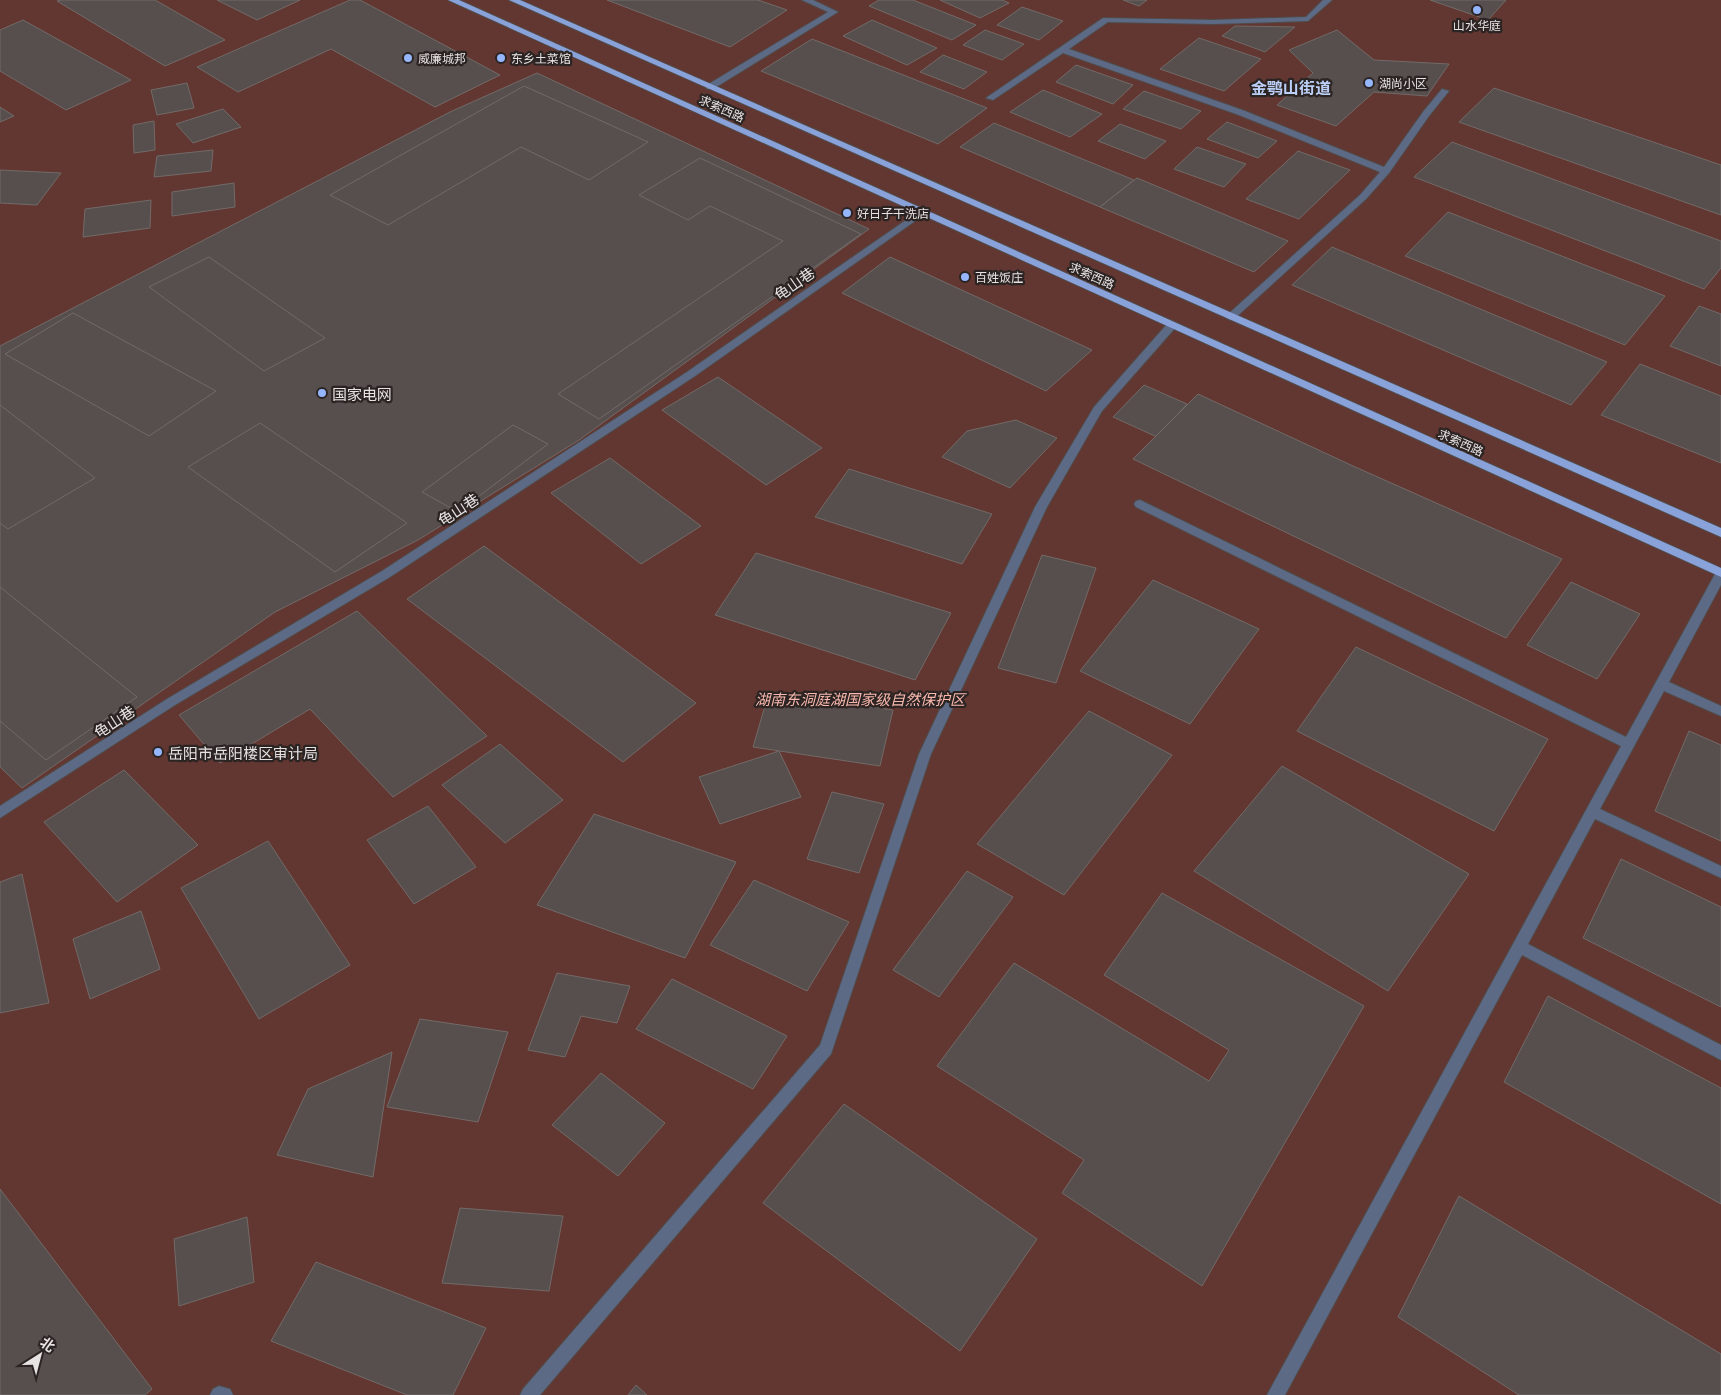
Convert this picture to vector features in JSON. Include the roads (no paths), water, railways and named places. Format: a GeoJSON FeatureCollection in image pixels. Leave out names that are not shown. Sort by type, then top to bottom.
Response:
{"type":"FeatureCollection","features":[{"type":"Feature","properties":{"kind":"main road","name":"求索西路"},"geometry":{"type":"LineString","coordinates":[[452,0],[1721,574]]}},
{"type":"Feature","properties":{"kind":"main road","name":"求索西路"},"geometry":{"type":"LineString","coordinates":[[513,0],[1721,533]]}},
{"type":"Feature","properties":{"kind":"street"},"geometry":{"type":"LineString","coordinates":[[710,87],[834,12],[806,0]]}},
{"type":"Feature","properties":{"kind":"street"},"geometry":{"type":"LineString","coordinates":[[990,98],[1106,20],[1213,22],[1308,19],[1328,0]]}},
{"type":"Feature","properties":{"kind":"street"},"geometry":{"type":"LineString","coordinates":[[1061,49],[1242,113],[1386,171]]}},
{"type":"Feature","properties":{"kind":"street"},"geometry":{"type":"LineString","coordinates":[[1230,317],[1363,197],[1386,171],[1426,114],[1445,91]]}},
{"type":"Feature","properties":{"kind":"street","name":"龟山巷"},"geometry":{"type":"LineString","coordinates":[[0,813],[171,702],[386,574],[691,374],[922,212]]}},
{"type":"Feature","properties":{"kind":"street"},"geometry":{"type":"LineString","coordinates":[[529,1395],[826,1049],[925,754],[1037,516],[1098,409],[1172,325]]}},
{"type":"Feature","properties":{"kind":"street"},"geometry":{"type":"LineString","coordinates":[[1140,504],[1629,744]]}},
{"type":"Feature","properties":{"kind":"street"},"geometry":{"type":"LineString","coordinates":[[1276,1395],[1721,574]]}},
{"type":"Feature","properties":{"kind":"street"},"geometry":{"type":"LineString","coordinates":[[1661,684],[1721,711]]}},
{"type":"Feature","properties":{"kind":"street"},"geometry":{"type":"LineString","coordinates":[[1592,812],[1721,872]]}},
{"type":"Feature","properties":{"kind":"street"},"geometry":{"type":"LineString","coordinates":[[1519,946],[1721,1053]]}},
{"type":"Feature","properties":{"kind":"street"},"geometry":{"type":"LineString","coordinates":[[219,1395],[224,1395]]}},
{"type":"Feature","properties":{"kind":"place","name":"山水华庭"},"geometry":{"type":"Point","coordinates":[1477,10]}},
{"type":"Feature","properties":{"kind":"place","name":"威廉城邦"},"geometry":{"type":"Point","coordinates":[408,58]}},
{"type":"Feature","properties":{"kind":"place","name":"东乡土菜馆"},"geometry":{"type":"Point","coordinates":[501,58]}},
{"type":"Feature","properties":{"kind":"place","name":"湖尚小区"},"geometry":{"type":"Point","coordinates":[1369,83]}},
{"type":"Feature","properties":{"kind":"place","name":"好日子干洗店"},"geometry":{"type":"Point","coordinates":[847,213]}},
{"type":"Feature","properties":{"kind":"place","name":"百姓饭庄"},"geometry":{"type":"Point","coordinates":[965,277]}},
{"type":"Feature","properties":{"kind":"place","name":"国家电网"},"geometry":{"type":"Point","coordinates":[322,393]}},
{"type":"Feature","properties":{"kind":"place","name":"岳阳市岳阳楼区审计局"},"geometry":{"type":"Point","coordinates":[158,752]}},
{"type":"Feature","properties":{"kind":"district","name":"金鹗山街道"},"geometry":{"type":"Point","coordinates":[1291,87]}},
{"type":"Feature","properties":{"kind":"park label","name":"湖南东洞庭湖国家级自然保护区"},"geometry":{"type":"Point","coordinates":[860,698]}}]}
